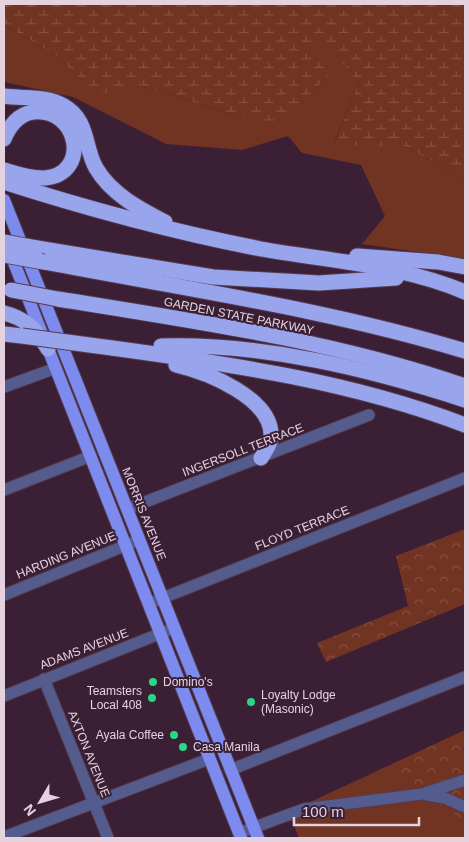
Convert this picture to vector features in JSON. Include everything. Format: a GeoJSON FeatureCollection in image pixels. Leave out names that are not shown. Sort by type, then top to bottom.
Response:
{"type":"FeatureCollection","features":[{"type":"Feature","properties":{"kind":"highway"},"geometry":{"type":"LineString","coordinates":[[4,96],[51,100],[69,109],[83,126],[94,162],[107,182],[127,199],[155,217],[194,234]]}},
{"type":"Feature","properties":{"kind":"highway"},"geometry":{"type":"LineString","coordinates":[[4,139],[11,125],[29,113],[40,112],[56,116],[67,125],[73,135],[75,145],[72,159],[63,171],[48,177],[23,182],[4,182]]}},
{"type":"Feature","properties":{"kind":"highway"},"geometry":{"type":"LineString","coordinates":[[4,170],[23,182],[88,208],[253,247],[423,278],[465,292]]}},
{"type":"Feature","properties":{"kind":"highway"},"geometry":{"type":"LineString","coordinates":[[4,242],[205,276],[319,283],[423,278]]}},
{"type":"Feature","properties":{"kind":"highway"},"geometry":{"type":"LineString","coordinates":[[253,247],[425,261],[465,267]]}},
{"type":"Feature","properties":{"kind":"highway","name":"GARDEN STATE PARKWAY"},"geometry":{"type":"LineString","coordinates":[[4,255],[302,309],[387,329],[465,351]]}},
{"type":"Feature","properties":{"kind":"highway","name":"GARDEN STATE PARKWAY"},"geometry":{"type":"LineString","coordinates":[[7,290],[320,347],[399,366],[465,386]]}},
{"type":"Feature","properties":{"kind":"highway"},"geometry":{"type":"LineString","coordinates":[[5,313],[31,326],[48,349]]}},
{"type":"Feature","properties":{"kind":"highway"},"geometry":{"type":"LineString","coordinates":[[4,334],[193,359],[307,381],[389,400],[465,425]]}},
{"type":"Feature","properties":{"kind":"highway"},"geometry":{"type":"LineString","coordinates":[[112,348],[197,347],[267,353],[356,370],[465,400]]}},
{"type":"Feature","properties":{"kind":"highway"},"geometry":{"type":"LineString","coordinates":[[112,348],[201,372],[224,382],[241,393],[260,410],[270,430],[269,445],[261,458]]}},
{"type":"Feature","properties":{"kind":"main road","name":"MORRIS AVENUE"},"geometry":{"type":"LineString","coordinates":[[4,200],[255,833]]}},
{"type":"Feature","properties":{"kind":"main road"},"geometry":{"type":"LineString","coordinates":[[4,236],[150,603],[240,836]]}},
{"type":"Feature","properties":{"kind":"street"},"geometry":{"type":"LineString","coordinates":[[4,387],[56,368]]}},
{"type":"Feature","properties":{"kind":"street","name":"INGERSOLL TERRACE"},"geometry":{"type":"LineString","coordinates":[[127,509],[369,415]]}},
{"type":"Feature","properties":{"kind":"street"},"geometry":{"type":"LineString","coordinates":[[4,490],[91,456]]}},
{"type":"Feature","properties":{"kind":"street","name":"FLOYD TERRACE"},"geometry":{"type":"LineString","coordinates":[[150,603],[465,478]]}},
{"type":"Feature","properties":{"kind":"street","name":"HARDING AVENUE"},"geometry":{"type":"LineString","coordinates":[[4,595],[139,540]]}},
{"type":"Feature","properties":{"kind":"street","name":"ADAMS AVENUE"},"geometry":{"type":"LineString","coordinates":[[4,696],[174,628]]}},
{"type":"Feature","properties":{"kind":"street"},"geometry":{"type":"LineString","coordinates":[[230,770],[465,677]]}},
{"type":"Feature","properties":{"kind":"street","name":"AXTON AVENUE"},"geometry":{"type":"LineString","coordinates":[[44,679],[108,838]]}},
{"type":"Feature","properties":{"kind":"street"},"geometry":{"type":"LineString","coordinates":[[4,837],[209,759]]}},
{"type":"Feature","properties":{"kind":"street"},"geometry":{"type":"LineString","coordinates":[[240,836],[255,833],[304,810],[422,794],[465,780]]}},
{"type":"Feature","properties":{"kind":"street"},"geometry":{"type":"LineString","coordinates":[[422,794],[445,798],[465,807]]}},
{"type":"Feature","properties":{"kind":"green space"},"geometry":{"type":"Polygon","coordinates":[[[4,4],[465,4],[465,179],[404,146],[333,146],[359,83],[332,72],[282,125],[225,112],[142,86],[94,96],[60,58],[4,25],[4,4]]]}},
{"type":"Feature","properties":{"kind":"green space"},"geometry":{"type":"Polygon","coordinates":[[[4,25],[60,58],[95,95],[142,86],[225,112],[282,124],[332,72],[309,53],[323,39],[359,83],[333,145],[404,146],[465,179],[465,259],[362,244],[385,216],[361,165],[302,153],[288,136],[242,150],[166,144],[73,97],[4,82],[4,25]]]}},
{"type":"Feature","properties":{"kind":"green space"},"geometry":{"type":"Polygon","coordinates":[[[465,529],[465,604],[326,662],[317,643],[408,606],[396,556],[465,529]]]}},
{"type":"Feature","properties":{"kind":"green space"},"geometry":{"type":"Polygon","coordinates":[[[465,730],[465,838],[299,838],[289,812],[465,730]]]}},
{"type":"Feature","properties":{"kind":"green space"},"geometry":{"type":"Polygon","coordinates":[[[385,768],[465,822],[465,838],[299,838],[289,812],[385,768]]]}},
{"type":"Feature","properties":{"kind":"place","name":"Domino's"},"geometry":{"type":"Point","coordinates":[153,682]}},
{"type":"Feature","properties":{"kind":"place","name":"Teamsters Local 408"},"geometry":{"type":"Point","coordinates":[152,698]}},
{"type":"Feature","properties":{"kind":"place","name":"Loyalty Lodge (Masonic)"},"geometry":{"type":"Point","coordinates":[251,702]}},
{"type":"Feature","properties":{"kind":"place","name":"Ayala Coffee"},"geometry":{"type":"Point","coordinates":[174,735]}},
{"type":"Feature","properties":{"kind":"place","name":"Casa Manila"},"geometry":{"type":"Point","coordinates":[183,747]}}]}
